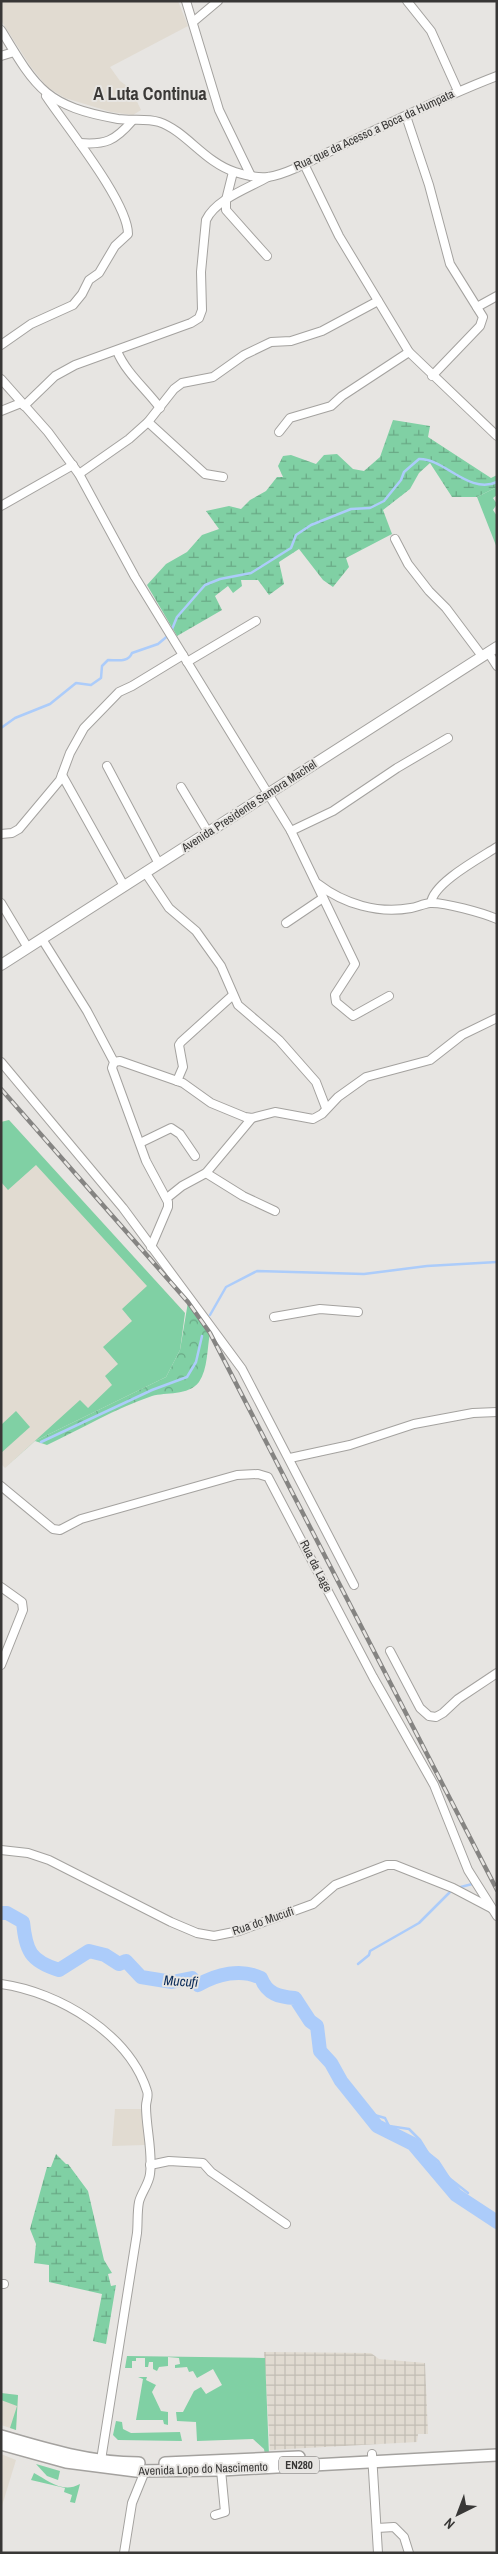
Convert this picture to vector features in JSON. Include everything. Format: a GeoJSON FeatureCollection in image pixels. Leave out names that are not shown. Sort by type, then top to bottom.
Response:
{"type":"FeatureCollection","features":[{"type":"Feature","properties":{"kind":"main road","name":"Avenida Presidente Samora Machel"},"geometry":{"type":"LineString","coordinates":[[1,965],[489,652]]}},
{"type":"Feature","properties":{"kind":"main road","name":"Avenida Lopo do Nascimento"},"geometry":{"type":"LineString","coordinates":[[1,2436],[52,2450],[101,2460],[156,2463],[497,2455]]}},
{"type":"Feature","properties":{"kind":"main road","name":"Avenida Lopo do Nascimento"},"geometry":{"type":"LineString","coordinates":[[1,2444],[66,2462],[118,2470],[145,2471],[221,2470],[497,2448]]}},
{"type":"Feature","properties":{"kind":"street"},"geometry":{"type":"LineString","coordinates":[[186,1],[220,110],[251,176]]}},
{"type":"Feature","properties":{"kind":"street"},"geometry":{"type":"LineString","coordinates":[[193,22],[218,1]]}},
{"type":"Feature","properties":{"kind":"street"},"geometry":{"type":"LineString","coordinates":[[407,1],[431,31],[458,91]]}},
{"type":"Feature","properties":{"kind":"street"},"geometry":{"type":"LineString","coordinates":[[1,30],[14,52],[80,143],[124,217],[128,234],[115,246],[99,273],[89,280],[82,294],[73,305],[31,324],[1,344]]}},
{"type":"Feature","properties":{"kind":"street"},"geometry":{"type":"LineString","coordinates":[[1,56],[14,52]]}},
{"type":"Feature","properties":{"kind":"street","name":"Rua que da Acesso a Boca da Humpata"},"geometry":{"type":"LineString","coordinates":[[42,90],[52,98],[74,109],[132,121],[160,123],[170,128],[214,163],[234,172],[268,177],[304,164],[458,91],[497,76]]}},
{"type":"Feature","properties":{"kind":"street"},"geometry":{"type":"LineString","coordinates":[[406,116],[429,186],[450,264],[483,317],[480,326],[432,376]]}},
{"type":"Feature","properties":{"kind":"street"},"geometry":{"type":"LineString","coordinates":[[80,143],[98,144],[119,136],[132,121]]}},
{"type":"Feature","properties":{"kind":"street"},"geometry":{"type":"LineString","coordinates":[[304,164],[339,236],[409,352],[497,436]]}},
{"type":"Feature","properties":{"kind":"street"},"geometry":{"type":"LineString","coordinates":[[234,172],[226,200],[226,210],[267,256]]}},
{"type":"Feature","properties":{"kind":"street"},"geometry":{"type":"LineString","coordinates":[[1,411],[22,404],[55,376],[75,365],[191,324],[199,318],[202,310],[201,272],[206,220],[209,213],[226,200],[268,177]]}},
{"type":"Feature","properties":{"kind":"street"},"geometry":{"type":"LineString","coordinates":[[477,307],[497,296]]}},
{"type":"Feature","properties":{"kind":"street"},"geometry":{"type":"LineString","coordinates":[[79,474],[129,440],[148,422],[174,389],[182,383],[212,377],[244,355],[271,342],[291,341],[322,331],[378,301]]}},
{"type":"Feature","properties":{"kind":"street"},"geometry":{"type":"LineString","coordinates":[[117,351],[125,368],[146,389],[160,408]]}},
{"type":"Feature","properties":{"kind":"street"},"geometry":{"type":"LineString","coordinates":[[279,432],[290,418],[331,406],[342,396],[409,352]]}},
{"type":"Feature","properties":{"kind":"street"},"geometry":{"type":"LineString","coordinates":[[1,379],[79,474],[135,577],[291,831],[355,964],[335,995],[336,1002],[353,1016],[390,996]]}},
{"type":"Feature","properties":{"kind":"street"},"geometry":{"type":"LineString","coordinates":[[148,422],[205,474],[223,477]]}},
{"type":"Feature","properties":{"kind":"street"},"geometry":{"type":"LineString","coordinates":[[1,506],[73,465]]}},
{"type":"Feature","properties":{"kind":"street"},"geometry":{"type":"LineString","coordinates":[[395,540],[408,564],[429,591],[489,652],[497,666]]}},
{"type":"Feature","properties":{"kind":"street"},"geometry":{"type":"LineString","coordinates":[[1,834],[12,833],[19,828],[62,775],[77,738],[94,714],[119,692],[256,621]]}},
{"type":"Feature","properties":{"kind":"street"},"geometry":{"type":"LineString","coordinates":[[291,831],[333,811],[397,768],[448,738]]}},
{"type":"Feature","properties":{"kind":"street"},"geometry":{"type":"LineString","coordinates":[[107,766],[159,864]]}},
{"type":"Feature","properties":{"kind":"street"},"geometry":{"type":"LineString","coordinates":[[62,775],[124,886]]}},
{"type":"Feature","properties":{"kind":"street"},"geometry":{"type":"LineString","coordinates":[[181,787],[208,832]]}},
{"type":"Feature","properties":{"kind":"street"},"geometry":{"type":"LineString","coordinates":[[431,903],[432,896],[442,885],[497,847]]}},
{"type":"Feature","properties":{"kind":"street"},"geometry":{"type":"LineString","coordinates":[[145,872],[169,908],[201,938],[221,966],[233,995],[244,1011],[296,1057],[316,1082],[326,1108]]}},
{"type":"Feature","properties":{"kind":"street"},"geometry":{"type":"LineString","coordinates":[[316,882],[329,893],[350,903],[389,910],[431,903],[480,913],[497,919]]}},
{"type":"Feature","properties":{"kind":"street"},"geometry":{"type":"LineString","coordinates":[[286,923],[323,898]]}},
{"type":"Feature","properties":{"kind":"street"},"geometry":{"type":"LineString","coordinates":[[1,903],[28,948]]}},
{"type":"Feature","properties":{"kind":"street"},"geometry":{"type":"LineString","coordinates":[[42,939],[87,1010],[114,1062],[112,1068],[140,1143],[149,1166],[166,1198],[168,1207],[151,1247]]}},
{"type":"Feature","properties":{"kind":"street"},"geometry":{"type":"LineString","coordinates":[[177,1081],[183,1067],[179,1045],[233,995]]}},
{"type":"Feature","properties":{"kind":"street"},"geometry":{"type":"LineString","coordinates":[[114,1062],[120,1061],[177,1081],[211,1103],[252,1118],[275,1112],[314,1119],[366,1077],[430,1060],[462,1035],[497,1018]]}},
{"type":"Feature","properties":{"kind":"street"},"geometry":{"type":"LineString","coordinates":[[1,1062],[118,1201],[151,1247],[198,1306],[242,1369],[290,1458],[354,1585]]}},
{"type":"Feature","properties":{"kind":"street"},"geometry":{"type":"LineString","coordinates":[[166,1198],[182,1186],[206,1173],[252,1118]]}},
{"type":"Feature","properties":{"kind":"street"},"geometry":{"type":"LineString","coordinates":[[140,1143],[171,1128],[180,1134],[195,1156]]}},
{"type":"Feature","properties":{"kind":"street"},"geometry":{"type":"LineString","coordinates":[[206,1173],[243,1196],[275,1211]]}},
{"type":"Feature","properties":{"kind":"street"},"geometry":{"type":"LineString","coordinates":[[274,1317],[320,1309],[358,1312]]}},
{"type":"Feature","properties":{"kind":"street"},"geometry":{"type":"LineString","coordinates":[[290,1458],[350,1445],[414,1424],[473,1413],[497,1412]]}},
{"type":"Feature","properties":{"kind":"street","name":"Rua da Lage"},"geometry":{"type":"LineString","coordinates":[[1,1486],[53,1529],[60,1530],[81,1519],[237,1475],[258,1474],[268,1477],[373,1677],[434,1785],[468,1870],[495,1912]]}},
{"type":"Feature","properties":{"kind":"street"},"geometry":{"type":"LineString","coordinates":[[1,1587],[22,1602],[23,1610],[1,1665]]}},
{"type":"Feature","properties":{"kind":"street"},"geometry":{"type":"LineString","coordinates":[[390,1652],[420,1708],[429,1716],[436,1717],[443,1713],[458,1699],[497,1673]]}},
{"type":"Feature","properties":{"kind":"street","name":"Rua do Mucufi"},"geometry":{"type":"LineString","coordinates":[[1,1850],[28,1853],[49,1860],[171,1922],[197,1933],[214,1936],[238,1930],[313,1904],[335,1884],[395,1865],[453,1888],[495,1912]]}},
{"type":"Feature","properties":{"kind":"street"},"geometry":{"type":"LineString","coordinates":[[1,1984],[45,1995],[67,2005],[120,2044],[142,2077],[148,2094],[146,2106],[150,2176],[139,2202],[137,2233],[101,2460]]}},
{"type":"Feature","properties":{"kind":"street"},"geometry":{"type":"LineString","coordinates":[[150,2165],[169,2161],[203,2163],[211,2172],[286,2224]]}},
{"type":"Feature","properties":{"kind":"street"},"geometry":{"type":"LineString","coordinates":[[372,2458],[378,2553]]}},
{"type":"Feature","properties":{"kind":"street"},"geometry":{"type":"LineString","coordinates":[[215,2515],[225,2512],[221,2470]]}},
{"type":"Feature","properties":{"kind":"street"},"geometry":{"type":"LineString","coordinates":[[124,2553],[132,2503],[145,2471]]}},
{"type":"Feature","properties":{"kind":"street"},"geometry":{"type":"LineString","coordinates":[[377,2528],[394,2527],[404,2537],[409,2553]]}},
{"type":"Feature","properties":{"kind":"shaded area"},"geometry":{"type":"Polygon","coordinates":[[[1,1],[178,1],[188,26],[110,67],[120,81],[131,89],[141,110],[133,115],[111,112],[65,98],[47,87],[31,67],[2,22],[1,1]]]}},
{"type":"Feature","properties":{"kind":"shaded area"},"geometry":{"type":"Polygon","coordinates":[[[9,1120],[185,1313],[180,1350],[35,1441],[5,1468],[1,1464],[1,1122],[9,1120]]]}},
{"type":"Feature","properties":{"kind":"shaded area"},"geometry":{"type":"Polygon","coordinates":[[[115,2109],[143,2109],[145,2145],[112,2146],[115,2109]]]}},
{"type":"Feature","properties":{"kind":"shaded area"},"geometry":{"type":"Polygon","coordinates":[[[264,2352],[371,2353],[379,2359],[425,2363],[428,2434],[418,2434],[417,2442],[270,2450],[264,2352]]]}},
{"type":"Feature","properties":{"kind":"shaded area"},"geometry":{"type":"Polygon","coordinates":[[[1,2393],[18,2395],[16,2430],[1,2425],[1,2393]]]}},
{"type":"Feature","properties":{"kind":"shaded area"},"geometry":{"type":"Polygon","coordinates":[[[1,2454],[16,2460],[1,2509],[1,2454]]]}},
{"type":"Feature","properties":{"kind":"green space"},"geometry":{"type":"Polygon","coordinates":[[[393,420],[430,426],[428,437],[491,478],[497,475],[497,487],[477,497],[452,497],[430,463],[419,473],[410,489],[383,510],[392,534],[346,558],[349,567],[333,587],[323,580],[299,549],[279,562],[284,584],[269,595],[258,580],[241,580],[242,586],[233,593],[228,586],[215,596],[222,610],[177,636],[147,585],[166,564],[187,552],[202,535],[219,529],[206,511],[229,506],[241,509],[250,500],[266,491],[277,477],[283,477],[278,466],[283,456],[291,455],[316,464],[324,455],[337,454],[353,469],[364,471],[380,457],[393,420]]]}},
{"type":"Feature","properties":{"kind":"green space"},"geometry":{"type":"Polygon","coordinates":[[[497,487],[497,495],[493,498],[497,504],[493,510],[497,516],[497,548],[477,497],[497,487]]]}},
{"type":"Feature","properties":{"kind":"green space"},"geometry":{"type":"Polygon","coordinates":[[[9,1120],[185,1313],[180,1350],[166,1377],[35,1441],[5,1468],[80,1400],[88,1408],[112,1385],[105,1376],[118,1364],[103,1347],[132,1321],[122,1309],[147,1286],[36,1165],[8,1190],[1,1182],[1,1122],[9,1120]]]}},
{"type":"Feature","properties":{"kind":"green space"},"geometry":{"type":"Polygon","coordinates":[[[188,1302],[210,1333],[207,1358],[199,1382],[183,1392],[152,1396],[139,1401],[47,1445],[35,1441],[166,1377],[180,1350],[188,1302]]]}},
{"type":"Feature","properties":{"kind":"green space"},"geometry":{"type":"Polygon","coordinates":[[[16,1411],[30,1427],[1,1453],[1,1425],[16,1411]]]}},
{"type":"Feature","properties":{"kind":"green space"},"geometry":{"type":"Polygon","coordinates":[[[56,2154],[68,2164],[88,2191],[104,2260],[112,2273],[108,2274],[111,2286],[116,2285],[106,2344],[93,2341],[102,2294],[49,2282],[49,2265],[34,2263],[36,2244],[30,2229],[47,2167],[51,2167],[56,2154]]]}},
{"type":"Feature","properties":{"kind":"green space"},"geometry":{"type":"Polygon","coordinates":[[[127,2356],[265,2358],[269,2455],[265,2455],[264,2449],[253,2439],[197,2441],[196,2422],[177,2421],[176,2412],[183,2412],[194,2391],[201,2387],[206,2394],[222,2385],[213,2369],[197,2378],[193,2371],[189,2372],[187,2367],[175,2368],[175,2365],[180,2364],[179,2358],[168,2357],[168,2366],[159,2367],[157,2371],[153,2369],[153,2362],[149,2362],[148,2367],[145,2367],[145,2358],[136,2358],[136,2361],[132,2361],[132,2368],[125,2368],[127,2356]]]}},
{"type":"Feature","properties":{"kind":"green space"},"geometry":{"type":"Polygon","coordinates":[[[138,2377],[147,2377],[146,2380],[156,2385],[152,2392],[161,2411],[168,2412],[168,2425],[164,2424],[163,2420],[136,2420],[143,2379],[138,2377]]]}},
{"type":"Feature","properties":{"kind":"green space"},"geometry":{"type":"Polygon","coordinates":[[[1,2393],[18,2395],[16,2430],[10,2428],[17,2406],[1,2400],[1,2393]]]}},
{"type":"Feature","properties":{"kind":"green space"},"geometry":{"type":"Polygon","coordinates":[[[116,2421],[122,2422],[123,2429],[131,2433],[180,2432],[182,2441],[118,2440],[113,2435],[116,2421]]]}},
{"type":"Feature","properties":{"kind":"green space"},"geometry":{"type":"Polygon","coordinates":[[[36,2464],[60,2471],[58,2480],[47,2476],[36,2464]]]}},
{"type":"Feature","properties":{"kind":"green space"},"geometry":{"type":"Polygon","coordinates":[[[34,2473],[61,2487],[73,2487],[80,2484],[75,2503],[70,2502],[72,2495],[64,2492],[65,2488],[31,2480],[34,2473]]]}},
{"type":"Feature","properties":{"kind":"waterway"},"geometry":{"type":"LineString","coordinates":[[1,728],[15,718],[50,704],[76,683],[91,685],[101,678],[102,666],[108,660],[125,660],[132,653],[158,644],[170,634],[177,617],[205,585],[220,579],[251,573],[291,548],[296,535],[311,525],[351,509],[370,508],[384,501],[401,480],[404,472],[419,459],[438,464],[477,484],[487,485],[497,482]]}},
{"type":"Feature","properties":{"kind":"waterway"},"geometry":{"type":"LineString","coordinates":[[210,1315],[226,1287],[257,1271],[364,1274],[427,1266],[497,1262]]}},
{"type":"Feature","properties":{"kind":"waterway"},"geometry":{"type":"LineString","coordinates":[[41,1442],[152,1390],[187,1377],[196,1362],[202,1336]]}},
{"type":"Feature","properties":{"kind":"waterway"},"geometry":{"type":"LineString","coordinates":[[457,1888],[476,1883]]}},
{"type":"Feature","properties":{"kind":"waterway"},"geometry":{"type":"LineString","coordinates":[[358,1964],[369,1955],[370,1951],[419,1923],[452,1890]]}},
{"type":"Feature","properties":{"kind":"waterway","name":"Mucufi"},"geometry":{"type":"LineString","coordinates":[[1,1913],[7,1913],[23,1922],[31,1954],[42,1963],[59,1970],[89,1951],[105,1955],[119,1964],[126,1961],[141,1977],[172,1982],[192,1978],[198,1985],[221,1975],[245,1973],[261,1978],[267,1988],[274,1994],[295,1998],[310,2021],[317,2026],[320,2051],[377,2126],[413,2144],[456,2195],[497,2222]]}},
{"type":"Feature","properties":{"kind":"waterway"},"geometry":{"type":"LineString","coordinates":[[364,2112],[385,2118],[389,2126],[409,2129],[420,2140],[428,2153],[438,2161],[449,2178],[468,2193]]}},
{"type":"Feature","properties":{"kind":"railway"},"geometry":{"type":"LineString","coordinates":[[1,1089],[188,1302],[210,1333],[497,1890]]}},
{"type":"Feature","properties":{"kind":"district","name":"A Luta Continua"},"geometry":{"type":"Point","coordinates":[150,94]}}]}
